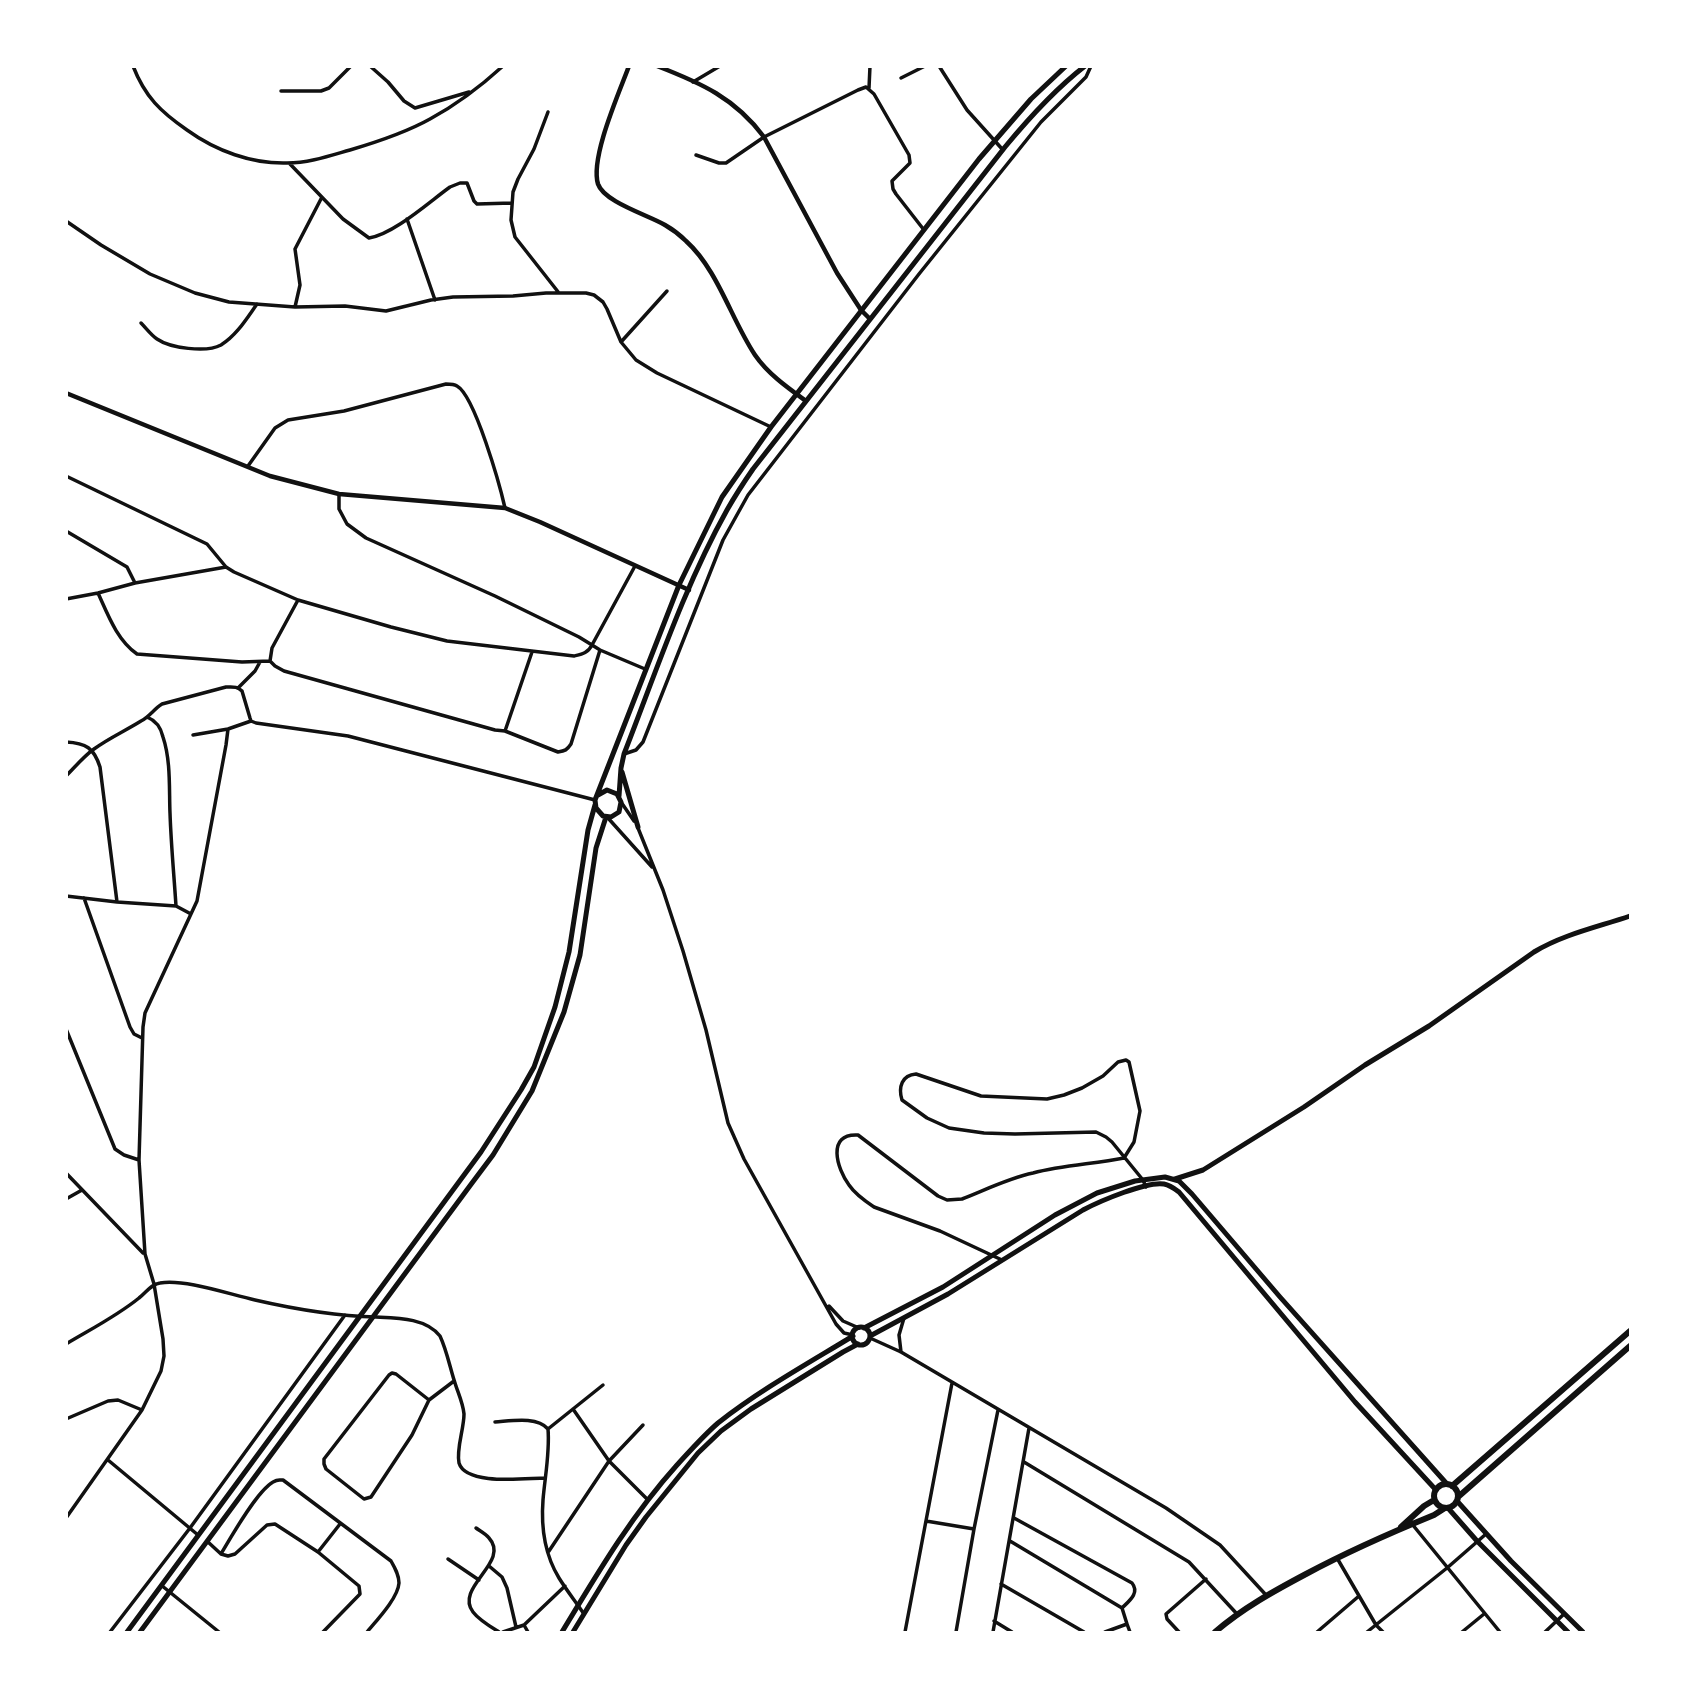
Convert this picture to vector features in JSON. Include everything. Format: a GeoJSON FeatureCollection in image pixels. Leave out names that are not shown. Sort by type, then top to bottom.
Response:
{"type":"FeatureCollection","features":[{"type":"Feature","properties":{"kind":"main road"},"geometry":{"type":"LineString","coordinates":[[127,1633],[481,1152],[534,1067],[563,982],[588,830],[596,800],[679,585],[722,497],[796,394],[994,141],[1031,99],[1066,66]]}},
{"type":"Feature","properties":{"kind":"main road"},"geometry":{"type":"LineString","coordinates":[[596,800],[600,814],[607,817],[619,812],[624,754],[689,590],[710,544],[753,469],[1025,123],[1085,66]]}},
{"type":"Feature","properties":{"kind":"main road"},"geometry":{"type":"LineString","coordinates":[[621,768],[638,827]]}},
{"type":"Feature","properties":{"kind":"main road"},"geometry":{"type":"LineString","coordinates":[[596,800],[604,791],[611,791],[620,799]]}},
{"type":"Feature","properties":{"kind":"main road"},"geometry":{"type":"LineString","coordinates":[[140,1633],[493,1155],[532,1091],[565,1012],[573,985],[596,848],[607,817]]}},
{"type":"Feature","properties":{"kind":"main road"},"geometry":{"type":"LineString","coordinates":[[853,1336],[854,1341],[864,1345],[870,1337],[948,1294],[1092,1205],[1146,1186],[1165,1184],[1202,1170],[1429,1026],[1541,947],[1562,937],[1630,916]]}},
{"type":"Feature","properties":{"kind":"main road"},"geometry":{"type":"LineString","coordinates":[[521,1090],[532,1091]]}},
{"type":"Feature","properties":{"kind":"main road"},"geometry":{"type":"LineString","coordinates":[[562,1633],[619,1539],[648,1499],[717,1424],[853,1336],[855,1331],[943,1287],[1055,1215],[1097,1193],[1143,1180],[1165,1177],[1179,1181],[1192,1194],[1280,1297],[1455,1489],[1457,1499],[1486,1534],[1583,1633]]}},
{"type":"Feature","properties":{"kind":"main road"},"geometry":{"type":"LineString","coordinates":[[1165,1184],[1179,1192],[1354,1402],[1436,1490]]}},
{"type":"Feature","properties":{"kind":"main road"},"geometry":{"type":"LineString","coordinates":[[943,1287],[948,1294]]}},
{"type":"Feature","properties":{"kind":"main road"},"geometry":{"type":"LineString","coordinates":[[862,1328],[868,1331],[870,1337]]}},
{"type":"Feature","properties":{"kind":"main road"},"geometry":{"type":"LineString","coordinates":[[1568,1633],[1447,1508],[1440,1507],[1434,1500],[1434,1495],[1440,1485],[1449,1485],[1630,1331]]}},
{"type":"Feature","properties":{"kind":"main road"},"geometry":{"type":"LineString","coordinates":[[573,1633],[626,1545],[698,1453],[751,1409],[858,1344]]}},
{"type":"Feature","properties":{"kind":"main road"},"geometry":{"type":"LineString","coordinates":[[1216,1633],[1237,1614],[1266,1595],[1337,1558],[1453,1506],[1457,1499],[1630,1346]]}},
{"type":"Feature","properties":{"kind":"main road"},"geometry":{"type":"LineString","coordinates":[[746,1403],[751,1409]]}},
{"type":"Feature","properties":{"kind":"main road"},"geometry":{"type":"LineString","coordinates":[[1394,1533],[1434,1500]]}},
{"type":"Feature","properties":{"kind":"street"},"geometry":{"type":"LineString","coordinates":[[134,66],[146,94],[200,140],[242,157],[289,163],[318,160],[381,140],[429,119],[474,90],[503,66]]}},
{"type":"Feature","properties":{"kind":"street"},"geometry":{"type":"LineString","coordinates":[[281,91],[321,91],[329,88],[351,66]]}},
{"type":"Feature","properties":{"kind":"street"},"geometry":{"type":"LineString","coordinates":[[370,66],[404,101],[415,108],[474,90]]}},
{"type":"Feature","properties":{"kind":"street"},"geometry":{"type":"LineString","coordinates":[[629,66],[599,151],[599,187],[604,194],[668,226],[687,242],[705,265],[756,356],[768,370],[806,401]]}},
{"type":"Feature","properties":{"kind":"street"},"geometry":{"type":"LineString","coordinates":[[657,66],[713,92],[751,119],[804,208],[837,273],[861,310],[880,327]]}},
{"type":"Feature","properties":{"kind":"street"},"geometry":{"type":"LineString","coordinates":[[693,82],[720,66]]}},
{"type":"Feature","properties":{"kind":"street"},"geometry":{"type":"LineString","coordinates":[[870,66],[869,88],[889,117],[911,163],[892,181],[894,189],[924,230]]}},
{"type":"Feature","properties":{"kind":"street"},"geometry":{"type":"LineString","coordinates":[[901,78],[925,66]]}},
{"type":"Feature","properties":{"kind":"street"},"geometry":{"type":"LineString","coordinates":[[939,66],[967,110],[1003,150]]}},
{"type":"Feature","properties":{"kind":"street"},"geometry":{"type":"LineString","coordinates":[[624,754],[636,750],[643,742],[723,540],[748,495],[919,274],[1041,122],[1086,77],[1091,66]]}},
{"type":"Feature","properties":{"kind":"street"},"geometry":{"type":"LineString","coordinates":[[696,155],[726,163],[764,137],[858,90],[869,88]]}},
{"type":"Feature","properties":{"kind":"street"},"geometry":{"type":"LineString","coordinates":[[548,112],[513,192],[511,220],[513,234],[558,293]]}},
{"type":"Feature","properties":{"kind":"street"},"geometry":{"type":"LineString","coordinates":[[289,163],[343,219],[369,238],[407,219],[450,187],[460,183],[467,183],[477,204],[512,203]]}},
{"type":"Feature","properties":{"kind":"street"},"geometry":{"type":"LineString","coordinates":[[295,307],[300,285],[295,249],[322,197]]}},
{"type":"Feature","properties":{"kind":"street"},"geometry":{"type":"LineString","coordinates":[[407,219],[435,300]]}},
{"type":"Feature","properties":{"kind":"street"},"geometry":{"type":"LineString","coordinates":[[66,222],[142,269],[181,288],[229,302],[295,307],[345,306],[386,311],[453,298],[586,293],[598,298],[607,309],[621,342],[636,360],[657,373],[771,427]]}},
{"type":"Feature","properties":{"kind":"street"},"geometry":{"type":"LineString","coordinates":[[621,342],[667,291]]}},
{"type":"Feature","properties":{"kind":"street"},"geometry":{"type":"LineString","coordinates":[[141,323],[158,340],[184,348],[208,349],[219,346],[236,332],[257,303]]}},
{"type":"Feature","properties":{"kind":"street"},"geometry":{"type":"LineString","coordinates":[[248,466],[275,428],[288,420],[344,411],[453,384],[463,391],[473,410],[493,462],[505,508]]}},
{"type":"Feature","properties":{"kind":"street"},"geometry":{"type":"LineString","coordinates":[[66,393],[270,476],[339,494],[505,508],[689,590]]}},
{"type":"Feature","properties":{"kind":"street"},"geometry":{"type":"LineString","coordinates":[[66,476],[207,544],[226,566],[240,575],[298,600],[447,641],[574,656],[585,653],[590,650],[601,631],[635,566]]}},
{"type":"Feature","properties":{"kind":"street"},"geometry":{"type":"LineString","coordinates":[[339,494],[339,509],[347,524],[366,538],[495,596],[600,650],[645,669]]}},
{"type":"Feature","properties":{"kind":"street"},"geometry":{"type":"LineString","coordinates":[[66,531],[127,567],[135,583]]}},
{"type":"Feature","properties":{"kind":"street"},"geometry":{"type":"LineString","coordinates":[[66,598],[226,566]]}},
{"type":"Feature","properties":{"kind":"street"},"geometry":{"type":"LineString","coordinates":[[98,593],[121,637],[137,654],[242,662],[270,660]]}},
{"type":"Feature","properties":{"kind":"street"},"geometry":{"type":"LineString","coordinates":[[298,600],[272,648],[270,660],[275,666],[284,671],[505,731],[558,752],[565,751],[571,744],[600,650]]}},
{"type":"Feature","properties":{"kind":"street"},"geometry":{"type":"LineString","coordinates":[[505,731],[532,652]]}},
{"type":"Feature","properties":{"kind":"street"},"geometry":{"type":"LineString","coordinates":[[239,688],[260,662]]}},
{"type":"Feature","properties":{"kind":"street"},"geometry":{"type":"LineString","coordinates":[[66,776],[92,750],[147,717],[162,704],[226,687],[239,688],[251,721]]}},
{"type":"Feature","properties":{"kind":"street"},"geometry":{"type":"LineString","coordinates":[[147,717],[158,724],[165,741],[176,906]]}},
{"type":"Feature","properties":{"kind":"street"},"geometry":{"type":"LineString","coordinates":[[193,735],[228,729],[251,721],[348,736],[596,800]]}},
{"type":"Feature","properties":{"kind":"street"},"geometry":{"type":"LineString","coordinates":[[66,1518],[142,1410],[162,1371],[163,1339],[154,1284],[145,1254],[139,1160],[142,1038],[145,1013],[197,901],[228,729]]}},
{"type":"Feature","properties":{"kind":"street"},"geometry":{"type":"LineString","coordinates":[[66,742],[84,745],[92,750],[100,767],[117,902]]}},
{"type":"Feature","properties":{"kind":"street"},"geometry":{"type":"LineString","coordinates":[[620,799],[638,827],[663,890],[706,1030],[724,1110],[733,1135],[840,1329],[853,1336]]}},
{"type":"Feature","properties":{"kind":"street"},"geometry":{"type":"LineString","coordinates":[[607,817],[654,868]]}},
{"type":"Feature","properties":{"kind":"street"},"geometry":{"type":"LineString","coordinates":[[66,896],[176,906],[191,914]]}},
{"type":"Feature","properties":{"kind":"street"},"geometry":{"type":"LineString","coordinates":[[84,898],[130,1027],[134,1034],[142,1038]]}},
{"type":"Feature","properties":{"kind":"street"},"geometry":{"type":"LineString","coordinates":[[66,1029],[115,1149],[139,1160]]}},
{"type":"Feature","properties":{"kind":"street"},"geometry":{"type":"LineString","coordinates":[[1002,1260],[866,1201],[843,1176],[836,1152],[841,1139],[858,1135],[938,1196],[953,1200],[1030,1173],[1124,1158],[1134,1142],[1140,1111],[1129,1062],[1118,1062],[1103,1076],[1082,1088],[1047,1099],[981,1096],[916,1074],[908,1076],[903,1080],[900,1092],[902,1100],[927,1118],[949,1128],[984,1133],[1096,1132],[1112,1142],[1124,1158],[1143,1180],[1146,1186]]}},
{"type":"Feature","properties":{"kind":"street"},"geometry":{"type":"LineString","coordinates":[[66,1173],[145,1254]]}},
{"type":"Feature","properties":{"kind":"street"},"geometry":{"type":"LineString","coordinates":[[66,1199],[82,1190]]}},
{"type":"Feature","properties":{"kind":"street"},"geometry":{"type":"LineString","coordinates":[[66,1344],[127,1308],[154,1284],[165,1282],[186,1283],[257,1300],[345,1315],[426,1324],[435,1330],[444,1344],[461,1400],[464,1414],[459,1462],[465,1471],[484,1479],[545,1478]]}},
{"type":"Feature","properties":{"kind":"street"},"geometry":{"type":"LineString","coordinates":[[825,1302],[843,1321],[862,1328]]}},
{"type":"Feature","properties":{"kind":"street"},"geometry":{"type":"LineString","coordinates":[[110,1633],[345,1315]]}},
{"type":"Feature","properties":{"kind":"street"},"geometry":{"type":"LineString","coordinates":[[901,1352],[899,1335],[904,1318]]}},
{"type":"Feature","properties":{"kind":"street"},"geometry":{"type":"LineString","coordinates":[[870,1337],[901,1352],[1166,1508],[1220,1545],[1266,1595]]}},
{"type":"Feature","properties":{"kind":"street"},"geometry":{"type":"LineString","coordinates":[[429,1400],[396,1374],[389,1375],[324,1459],[326,1469],[364,1499],[371,1497],[412,1435],[429,1400],[454,1381]]}},
{"type":"Feature","properties":{"kind":"street"},"geometry":{"type":"LineString","coordinates":[[905,1633],[952,1383]]}},
{"type":"Feature","properties":{"kind":"street"},"geometry":{"type":"LineString","coordinates":[[548,1429],[603,1385]]}},
{"type":"Feature","properties":{"kind":"street"},"geometry":{"type":"LineString","coordinates":[[66,1419],[108,1401],[118,1400],[142,1410]]}},
{"type":"Feature","properties":{"kind":"street"},"geometry":{"type":"LineString","coordinates":[[573,1409],[609,1461],[648,1499]]}},
{"type":"Feature","properties":{"kind":"street"},"geometry":{"type":"LineString","coordinates":[[956,1633],[998,1409]]}},
{"type":"Feature","properties":{"kind":"street"},"geometry":{"type":"LineString","coordinates":[[495,1422],[537,1421],[548,1429],[542,1503],[548,1552],[558,1577],[584,1614]]}},
{"type":"Feature","properties":{"kind":"street"},"geometry":{"type":"LineString","coordinates":[[548,1552],[609,1461],[643,1425]]}},
{"type":"Feature","properties":{"kind":"street"},"geometry":{"type":"LineString","coordinates":[[993,1633],[1029,1428]]}},
{"type":"Feature","properties":{"kind":"street"},"geometry":{"type":"LineString","coordinates":[[108,1460],[198,1535]]}},
{"type":"Feature","properties":{"kind":"street"},"geometry":{"type":"LineString","coordinates":[[1024,1462],[1175,1552],[1189,1562],[1237,1614]]}},
{"type":"Feature","properties":{"kind":"street"},"geometry":{"type":"LineString","coordinates":[[221,1554],[262,1492],[269,1484],[283,1480],[391,1561],[398,1574],[399,1586],[395,1596],[367,1633]]}},
{"type":"Feature","properties":{"kind":"street"},"geometry":{"type":"LineString","coordinates":[[1014,1518],[1132,1583],[1135,1593],[1122,1608]]}},
{"type":"Feature","properties":{"kind":"street"},"geometry":{"type":"LineString","coordinates":[[926,1521],[974,1530]]}},
{"type":"Feature","properties":{"kind":"street"},"geometry":{"type":"LineString","coordinates":[[208,1542],[221,1554],[228,1556],[234,1554],[267,1525],[275,1524],[318,1552],[359,1586],[360,1590],[360,1594],[323,1633]]}},
{"type":"Feature","properties":{"kind":"street"},"geometry":{"type":"LineString","coordinates":[[318,1552],[340,1524]]}},
{"type":"Feature","properties":{"kind":"street"},"geometry":{"type":"LineString","coordinates":[[1412,1524],[1500,1633]]}},
{"type":"Feature","properties":{"kind":"street"},"geometry":{"type":"LineString","coordinates":[[476,1528],[491,1539],[494,1551],[489,1566],[469,1594],[469,1604],[472,1612],[501,1633],[524,1625],[565,1586]]}},
{"type":"Feature","properties":{"kind":"street"},"geometry":{"type":"LineString","coordinates":[[1367,1633],[1486,1534]]}},
{"type":"Feature","properties":{"kind":"street"},"geometry":{"type":"LineString","coordinates":[[1010,1541],[1122,1608],[1130,1633]]}},
{"type":"Feature","properties":{"kind":"street"},"geometry":{"type":"LineString","coordinates":[[1337,1558],[1383,1633]]}},
{"type":"Feature","properties":{"kind":"street"},"geometry":{"type":"LineString","coordinates":[[449,1559],[479,1580]]}},
{"type":"Feature","properties":{"kind":"street"},"geometry":{"type":"LineString","coordinates":[[489,1566],[502,1577],[507,1588],[516,1627]]}},
{"type":"Feature","properties":{"kind":"street"},"geometry":{"type":"LineString","coordinates":[[1179,1633],[1166,1614],[1206,1579]]}},
{"type":"Feature","properties":{"kind":"street"},"geometry":{"type":"LineString","coordinates":[[1000,1584],[1084,1633]]}},
{"type":"Feature","properties":{"kind":"street"},"geometry":{"type":"LineString","coordinates":[[161,1585],[219,1633]]}},
{"type":"Feature","properties":{"kind":"street"},"geometry":{"type":"LineString","coordinates":[[1317,1633],[1359,1596]]}},
{"type":"Feature","properties":{"kind":"street"},"geometry":{"type":"LineString","coordinates":[[1462,1633],[1484,1614]]}},
{"type":"Feature","properties":{"kind":"street"},"geometry":{"type":"LineString","coordinates":[[1545,1633],[1564,1614]]}},
{"type":"Feature","properties":{"kind":"street"},"geometry":{"type":"LineString","coordinates":[[994,1621],[1012,1633]]}},
{"type":"Feature","properties":{"kind":"street"},"geometry":{"type":"LineString","coordinates":[[1105,1633],[1127,1624]]}},
{"type":"Feature","properties":{"kind":"street"},"geometry":{"type":"LineString","coordinates":[[524,1625],[528,1633]]}}]}
